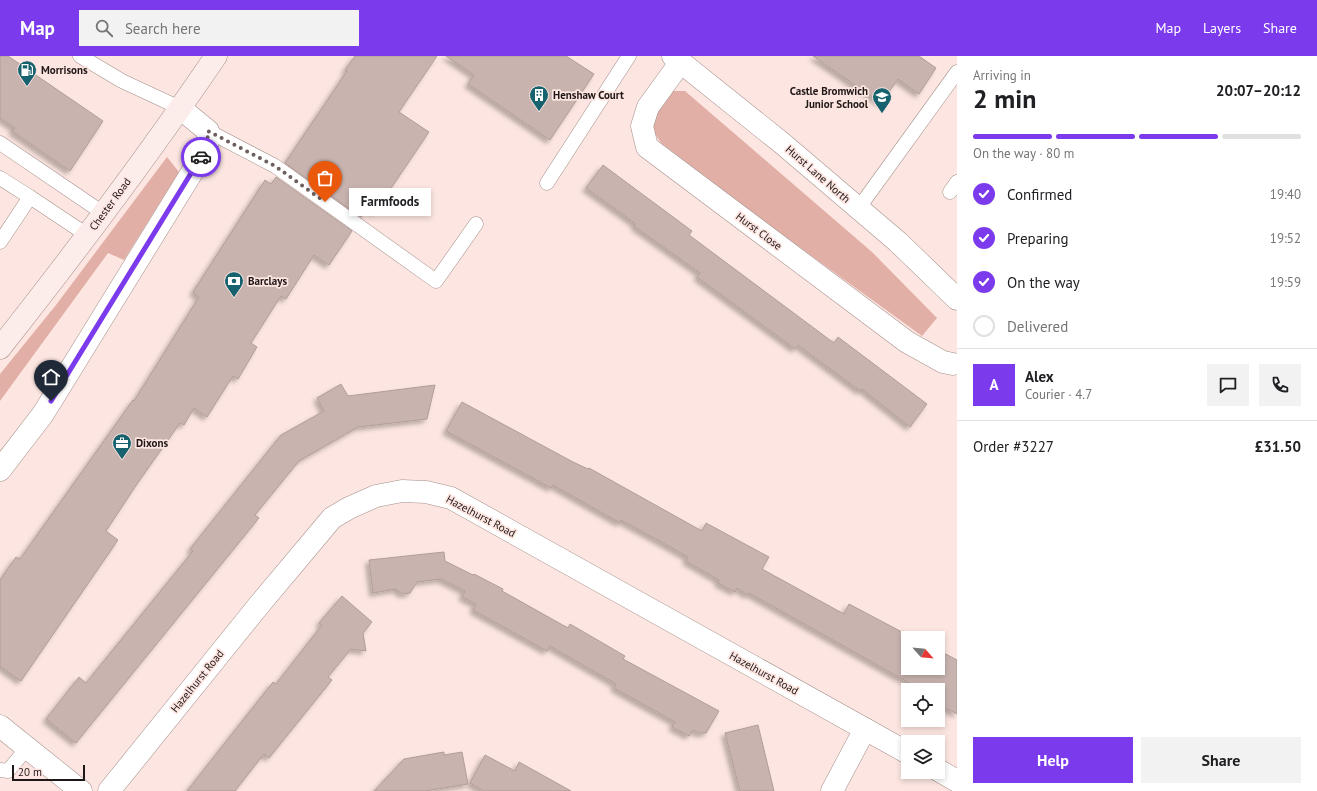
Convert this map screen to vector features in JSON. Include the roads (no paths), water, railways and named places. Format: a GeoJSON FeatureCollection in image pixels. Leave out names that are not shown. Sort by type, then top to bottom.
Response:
{"type":"FeatureCollection","features":[{"type":"Feature","properties":{"kind":"main road","name":"Chester Road"},"geometry":{"type":"LineString","coordinates":[[0,348],[87,235],[216,56]]}},
{"type":"Feature","properties":{"kind":"street","name":"Hurst Lane North"},"geometry":{"type":"LineString","coordinates":[[676,59],[784,144],[898,242],[957,300]]}},
{"type":"Feature","properties":{"kind":"street","name":"Hurst Close"},"geometry":{"type":"LineString","coordinates":[[676,59],[648,107],[642,126],[647,147],[907,342],[943,362],[953,364]]}},
{"type":"Feature","properties":{"kind":"street"},"geometry":{"type":"LineString","coordinates":[[0,470],[43,414],[207,148],[208,131],[180,108]]}},
{"type":"Feature","properties":{"kind":"street","name":"Hazelhurst Road"},"geometry":{"type":"LineString","coordinates":[[109,791],[254,611],[332,518],[349,508],[376,496],[402,491],[426,492],[451,498],[901,749]]}},
{"type":"Feature","properties":{"kind":"street"},"geometry":{"type":"LineString","coordinates":[[0,726],[81,791]]}},
{"type":"Feature","properties":{"kind":"street"},"geometry":{"type":"LineString","coordinates":[[832,791],[865,729]]}},
{"type":"Feature","properties":{"kind":"street"},"geometry":{"type":"LineString","coordinates":[[945,774],[957,781]]}},
{"type":"Feature","properties":{"kind":"lane"},"geometry":{"type":"LineString","coordinates":[[80,56],[122,81],[180,108]]}},
{"type":"Feature","properties":{"kind":"lane"},"geometry":{"type":"LineString","coordinates":[[547,183],[630,56]]}},
{"type":"Feature","properties":{"kind":"lane"},"geometry":{"type":"LineString","coordinates":[[858,209],[957,72]]}},
{"type":"Feature","properties":{"kind":"lane"},"geometry":{"type":"LineString","coordinates":[[208,131],[275,166],[436,281],[476,224]]}},
{"type":"Feature","properties":{"kind":"lane"},"geometry":{"type":"LineString","coordinates":[[0,143],[103,213]]}},
{"type":"Feature","properties":{"kind":"lane"},"geometry":{"type":"LineString","coordinates":[[0,178],[87,235]]}},
{"type":"Feature","properties":{"kind":"lane"},"geometry":{"type":"LineString","coordinates":[[0,242],[30,197]]}},
{"type":"Feature","properties":{"kind":"lane"},"geometry":{"type":"LineString","coordinates":[[0,770],[8,771],[27,748]]}},
{"type":"Feature","properties":{"kind":"place","name":"Morrisons"},"geometry":{"type":"Point","coordinates":[27,87]}},
{"type":"Feature","properties":{"kind":"place","name":"Henshaw Court"},"geometry":{"type":"Point","coordinates":[539,112]}},
{"type":"Feature","properties":{"kind":"place","name":"Castle Bromwich Junior School"},"geometry":{"type":"Point","coordinates":[882,114]}},
{"type":"Feature","properties":{"kind":"place","name":"Farmfoods"},"geometry":{"type":"Point","coordinates":[325,202]}},
{"type":"Feature","properties":{"kind":"place","name":"Barclays"},"geometry":{"type":"Point","coordinates":[234,298]}},
{"type":"Feature","properties":{"kind":"place","name":"Dixons"},"geometry":{"type":"Point","coordinates":[122,460]}}]}
